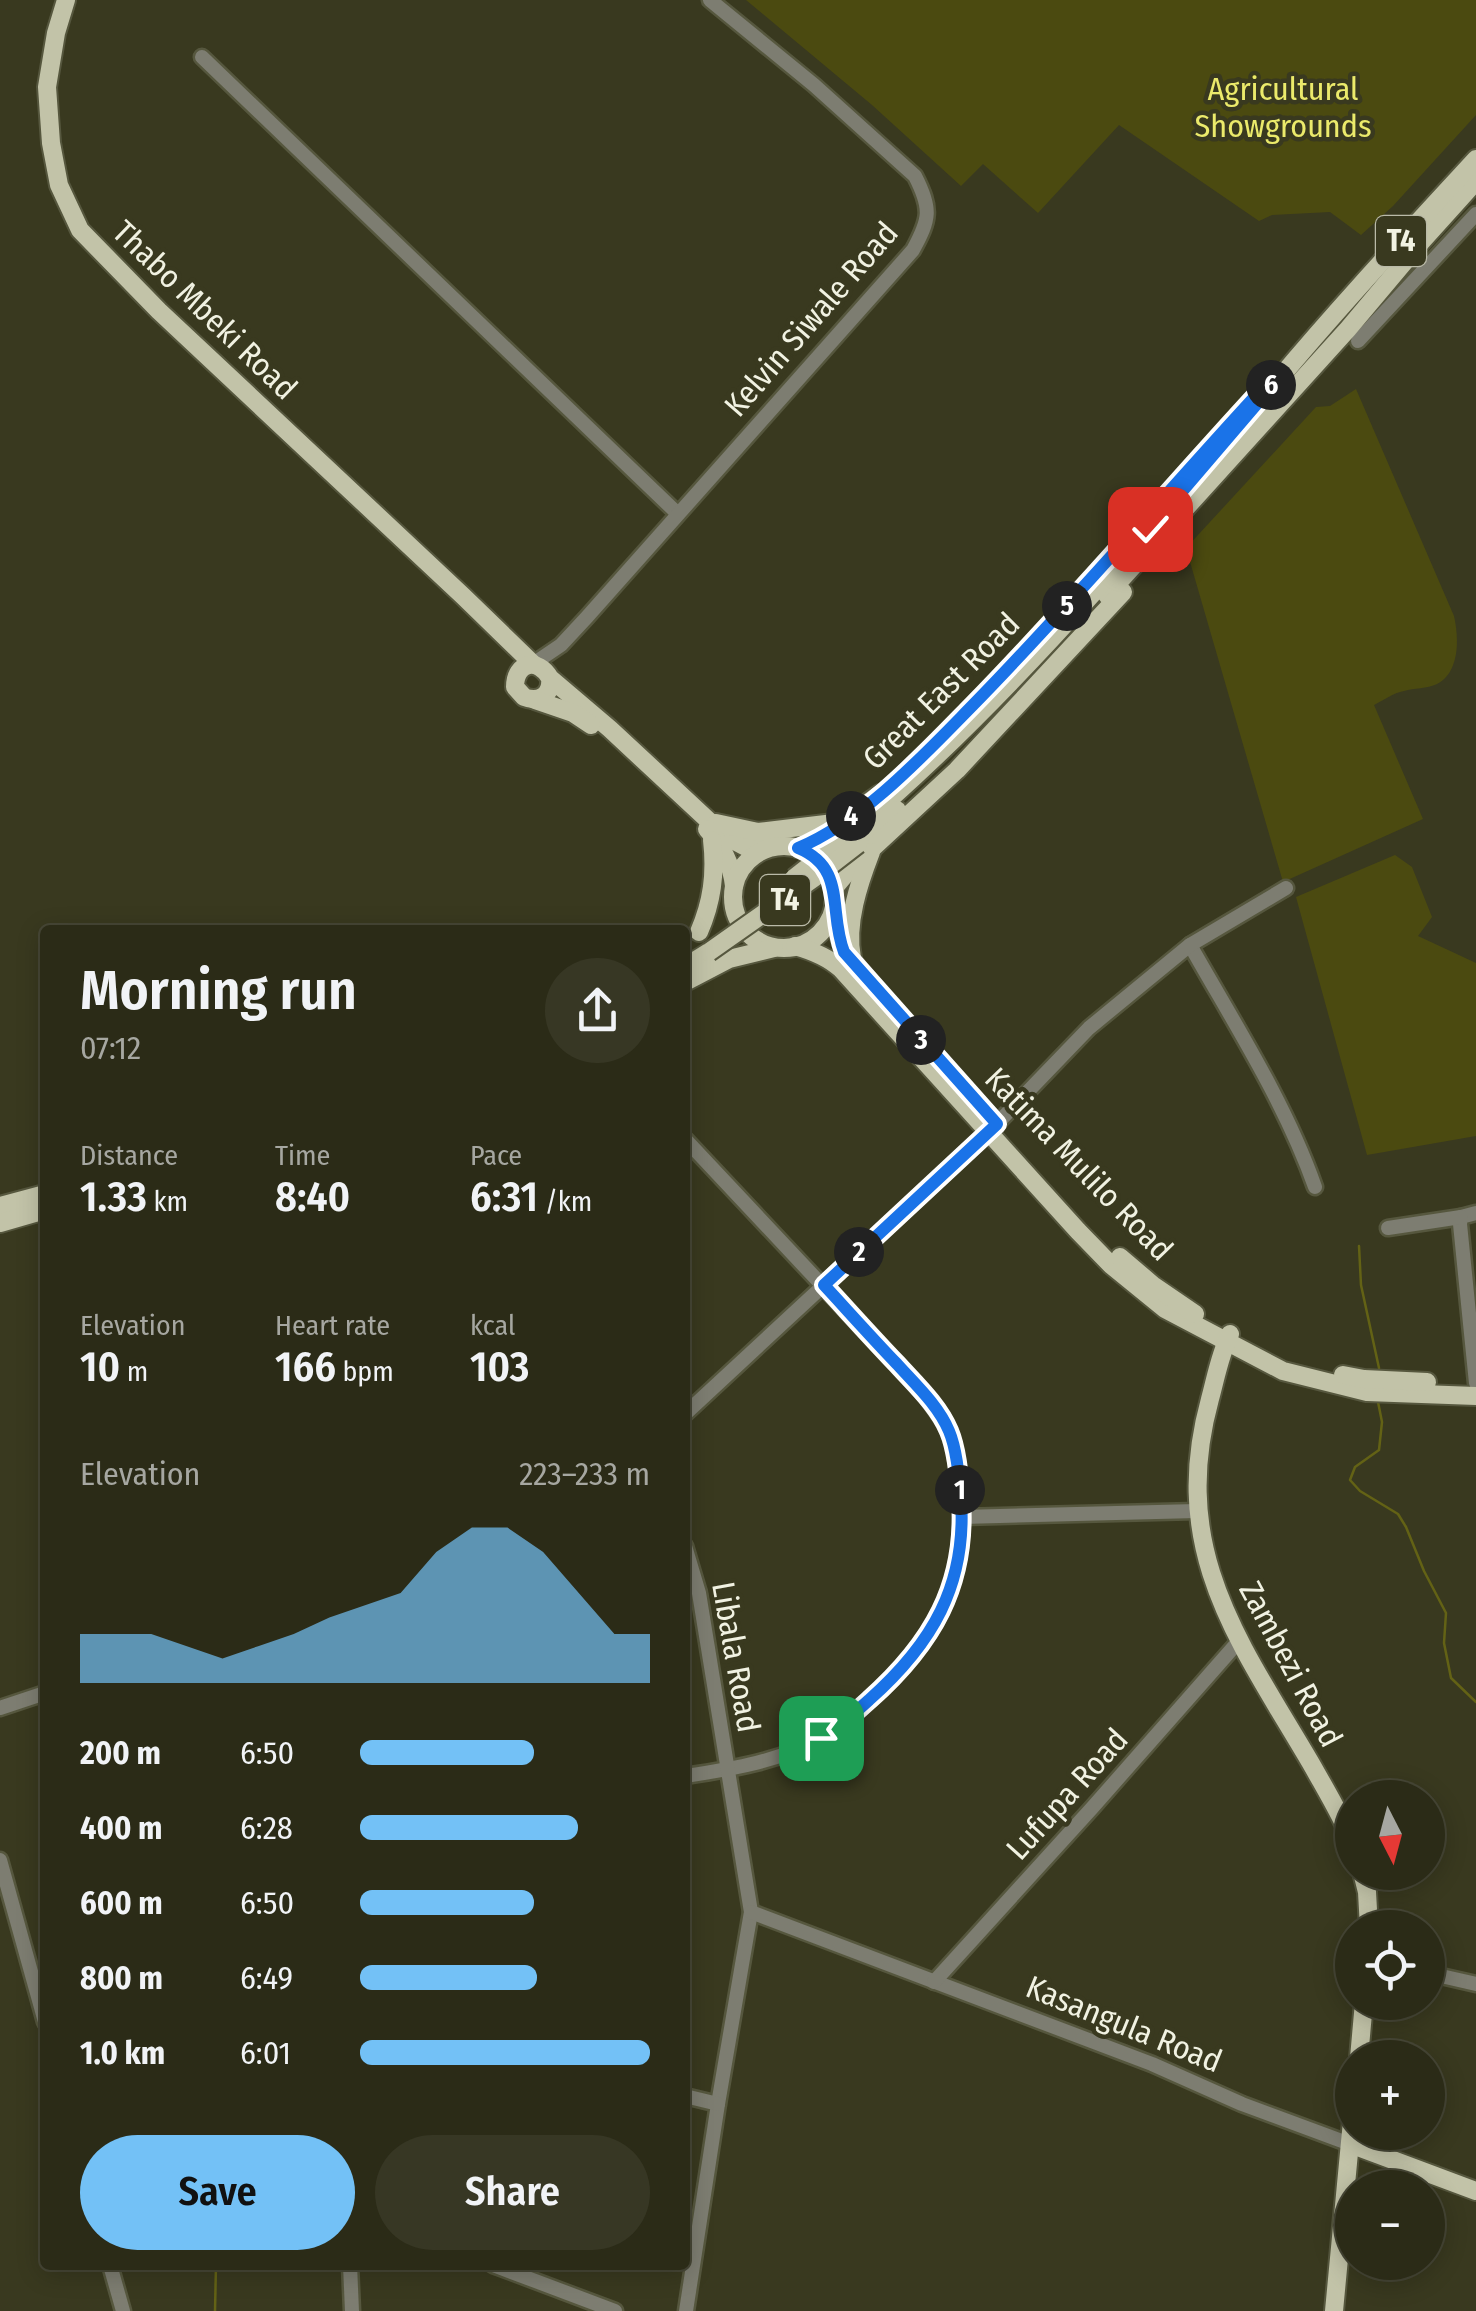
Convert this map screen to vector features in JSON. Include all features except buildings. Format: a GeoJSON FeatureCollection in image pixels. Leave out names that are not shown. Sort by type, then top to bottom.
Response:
{"type":"FeatureCollection","features":[{"type":"Feature","properties":{"kind":"main road","name":"Thabo Mbeki Road"},"geometry":{"type":"LineString","coordinates":[[66,0],[46,87],[59,186],[80,230],[158,311],[711,827],[732,874],[733,890]]}},
{"type":"Feature","properties":{"kind":"main road","name":"Great East Road"},"geometry":{"type":"LineString","coordinates":[[834,896],[850,868],[856,837],[1041,652],[1335,313],[1476,159]]}},
{"type":"Feature","properties":{"kind":"main road","name":"Great East Road"},"geometry":{"type":"LineString","coordinates":[[699,942],[856,837],[949,762],[1048,660],[1476,181]]}},
{"type":"Feature","properties":{"kind":"main road","name":"Thabo Mbeki Road"},"geometry":{"type":"LineString","coordinates":[[463,596],[505,652],[518,693],[524,698],[573,713],[590,724],[711,827],[736,843],[772,847]]}},
{"type":"Feature","properties":{"kind":"main road"},"geometry":{"type":"LineString","coordinates":[[515,680],[523,667],[541,670],[549,690],[535,700]]}},
{"type":"Feature","properties":{"kind":"main road"},"geometry":{"type":"LineString","coordinates":[[699,942],[714,883],[711,827],[758,832],[812,827],[856,837],[860,884],[850,942],[853,963]]}},
{"type":"Feature","properties":{"kind":"main road","name":"Great East Road"},"geometry":{"type":"LineString","coordinates":[[798,848],[820,838],[856,837]]}},
{"type":"Feature","properties":{"kind":"main road"},"geometry":{"type":"LineString","coordinates":[[772,847],[798,848],[822,863],[834,896],[824,928],[811,940],[787,947],[763,943],[748,933],[738,919],[733,890],[747,861],[772,847]]}},
{"type":"Feature","properties":{"kind":"main road","name":"Great East Road"},"geometry":{"type":"LineString","coordinates":[[699,942],[724,911],[733,890]]}},
{"type":"Feature","properties":{"kind":"main road","name":"Katima Mulilo Road"},"geometry":{"type":"LineString","coordinates":[[834,896],[844,952],[1111,1265],[1156,1303],[1228,1338],[1283,1371],[1367,1392],[1476,1396]]}},
{"type":"Feature","properties":{"kind":"main road","name":"Katima Mulilo Road"},"geometry":{"type":"LineString","coordinates":[[787,947],[832,960],[993,1128]]}},
{"type":"Feature","properties":{"kind":"main road","name":"T4"},"geometry":{"type":"LineString","coordinates":[[690,979],[728,959],[787,947]]}},
{"type":"Feature","properties":{"kind":"main road"},"geometry":{"type":"LineString","coordinates":[[0,1206],[40,1195]]}},
{"type":"Feature","properties":{"kind":"main road"},"geometry":{"type":"LineString","coordinates":[[0,1223],[40,1211]]}},
{"type":"Feature","properties":{"kind":"main road","name":"Katima Mulilo Road"},"geometry":{"type":"LineString","coordinates":[[1228,1338],[1336,1374],[1476,1384]]}},
{"type":"Feature","properties":{"kind":"main road","name":"Zambezi Road"},"geometry":{"type":"LineString","coordinates":[[1228,1338],[1200,1446],[1197,1511],[1213,1582],[1239,1641],[1335,1805]]}},
{"type":"Feature","properties":{"kind":"main road"},"geometry":{"type":"LineString","coordinates":[[1334,2311],[1349,2150]]}},
{"type":"Feature","properties":{"kind":"main road","name":"Kasangula Road"},"geometry":{"type":"LineString","coordinates":[[1366,2150],[1476,2190]]}},
{"type":"Feature","properties":{"kind":"street","name":"Kelvin Siwale Road"},"geometry":{"type":"LineString","coordinates":[[541,670],[913,250],[925,228],[929,212],[916,176],[710,0]]}},
{"type":"Feature","properties":{"kind":"street"},"geometry":{"type":"LineString","coordinates":[[202,57],[677,514]]}},
{"type":"Feature","properties":{"kind":"street"},"geometry":{"type":"LineString","coordinates":[[1358,341],[1476,214]]}},
{"type":"Feature","properties":{"kind":"street"},"geometry":{"type":"LineString","coordinates":[[690,1409],[993,1128],[1089,1028],[1190,945],[1286,888]]}},
{"type":"Feature","properties":{"kind":"street"},"geometry":{"type":"LineString","coordinates":[[1190,945],[1260,1069],[1315,1186]]}},
{"type":"Feature","properties":{"kind":"street"},"geometry":{"type":"LineString","coordinates":[[690,1145],[926,1396],[949,1431],[960,1480],[962,1518],[957,1569],[945,1605],[928,1636],[899,1673],[839,1727],[821,1738],[770,1759],[690,1775]]}},
{"type":"Feature","properties":{"kind":"street"},"geometry":{"type":"LineString","coordinates":[[1388,1228],[1476,1212]]}},
{"type":"Feature","properties":{"kind":"street"},"geometry":{"type":"LineString","coordinates":[[1460,1217],[1476,1384]]}},
{"type":"Feature","properties":{"kind":"street"},"geometry":{"type":"LineString","coordinates":[[962,1518],[1197,1511]]}},
{"type":"Feature","properties":{"kind":"street","name":"Libala Road"},"geometry":{"type":"LineString","coordinates":[[686,2311],[750,1912],[699,1593],[690,1563]]}},
{"type":"Feature","properties":{"kind":"street","name":"Lufupa Road"},"geometry":{"type":"LineString","coordinates":[[934,1982],[1239,1641]]}},
{"type":"Feature","properties":{"kind":"street"},"geometry":{"type":"LineString","coordinates":[[0,1708],[40,1695]]}},
{"type":"Feature","properties":{"kind":"street"},"geometry":{"type":"LineString","coordinates":[[0,1860],[40,2004]]}},
{"type":"Feature","properties":{"kind":"street","name":"Kasangula Road"},"geometry":{"type":"LineString","coordinates":[[750,1912],[1152,2064],[1242,2104],[1335,2138]]}},
{"type":"Feature","properties":{"kind":"street"},"geometry":{"type":"LineString","coordinates":[[1445,1978],[1476,1984]]}},
{"type":"Feature","properties":{"kind":"street"},"geometry":{"type":"LineString","coordinates":[[690,2097],[718,2104]]}},
{"type":"Feature","properties":{"kind":"street"},"geometry":{"type":"LineString","coordinates":[[111,2270],[123,2311]]}},
{"type":"Feature","properties":{"kind":"street"},"geometry":{"type":"LineString","coordinates":[[350,2270],[352,2311]]}},
{"type":"Feature","properties":{"kind":"street"},"geometry":{"type":"LineString","coordinates":[[506,2270],[615,2311]]}},
{"type":"Feature","properties":{"kind":"green space","name":"Agricultural Showgrounds"},"geometry":{"type":"Polygon","coordinates":[[[746,0],[1476,0],[1476,115],[1393,206],[1361,235],[1330,212],[1272,215],[1259,221],[1119,125],[1038,213],[983,164],[961,186],[872,105],[746,0]]]}},
{"type":"Feature","properties":{"kind":"green space"},"geometry":{"type":"Polygon","coordinates":[[[1356,389],[1454,616],[1456,654],[1445,679],[1437,684],[1400,692],[1374,705],[1423,819],[1283,882],[1186,548],[1316,407],[1330,406],[1356,389]]]}},
{"type":"Feature","properties":{"kind":"green space"},"geometry":{"type":"Polygon","coordinates":[[[1395,855],[1412,867],[1432,917],[1418,936],[1476,963],[1476,1136],[1367,1155],[1296,897],[1395,855]]]}},
{"type":"Feature","properties":{"kind":"waterway"},"geometry":{"type":"LineString","coordinates":[[1359,1246],[1361,1285],[1379,1368]]}},
{"type":"Feature","properties":{"kind":"waterway"},"geometry":{"type":"LineString","coordinates":[[1378,1402],[1382,1422],[1379,1450],[1355,1467],[1350,1480],[1360,1491],[1398,1514],[1406,1527],[1446,1613],[1444,1643],[1451,1678],[1476,1702]]}},
{"type":"Feature","properties":{"kind":"waterway"},"geometry":{"type":"LineString","coordinates":[[215,2311],[216,2270]]}},
{"type":"Feature","properties":{"kind":"route"},"geometry":{"type":"LineString","coordinates":[[821,1738],[839,1727],[899,1673],[928,1636],[945,1605],[957,1569],[962,1518],[960,1480],[949,1431],[926,1396],[824,1285],[997,1124],[844,952],[837,932],[831,879],[822,863],[798,848],[860,810],[920,760],[1040,637],[1260,391],[1274,384],[1150,529]]}}]}
